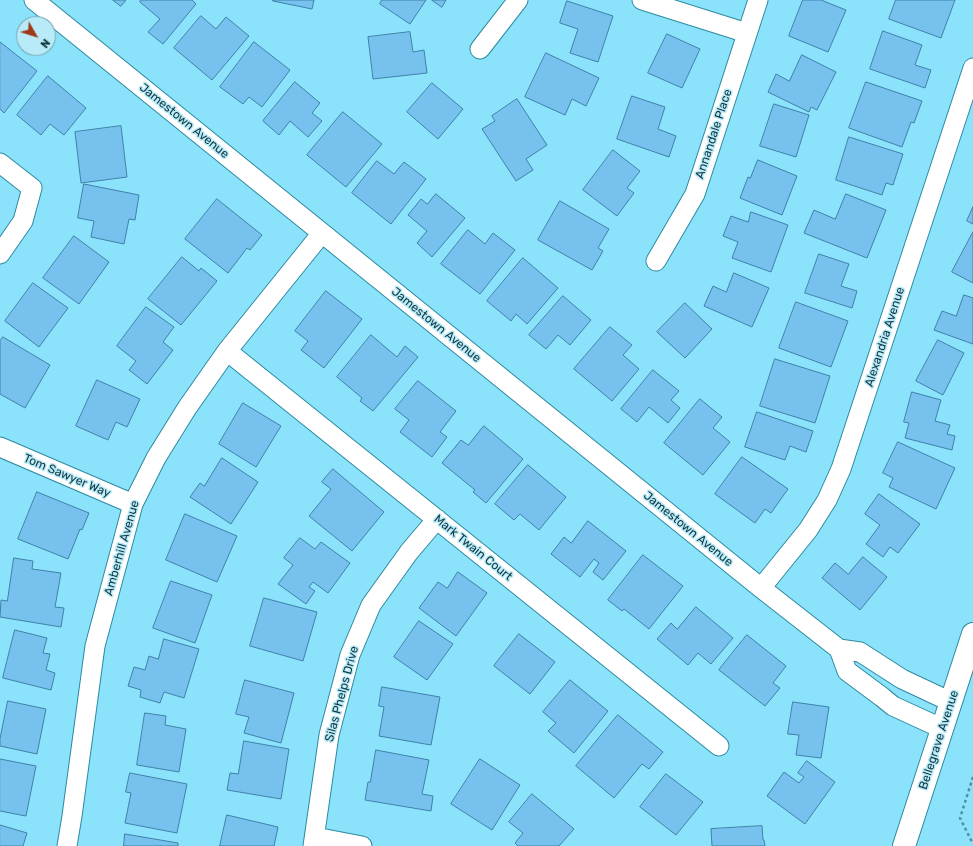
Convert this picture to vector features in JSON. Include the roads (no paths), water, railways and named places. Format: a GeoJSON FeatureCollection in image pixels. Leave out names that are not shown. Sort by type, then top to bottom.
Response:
{"type":"FeatureCollection","features":[{"type":"Feature","properties":{"kind":"main road","name":"Bellegrave Avenue"},"geometry":{"type":"LineString","coordinates":[[904,846],[973,634]]}},
{"type":"Feature","properties":{"kind":"street","name":"Jamestown Avenue"},"geometry":{"type":"LineString","coordinates":[[34,0],[761,588],[839,649],[860,652],[902,679],[951,702]]}},
{"type":"Feature","properties":{"kind":"street"},"geometry":{"type":"LineString","coordinates":[[480,49],[518,0]]}},
{"type":"Feature","properties":{"kind":"street"},"geometry":{"type":"LineString","coordinates":[[642,0],[747,33]]}},
{"type":"Feature","properties":{"kind":"street","name":"Annandale Place"},"geometry":{"type":"LineString","coordinates":[[656,261],[695,194],[758,0]]}},
{"type":"Feature","properties":{"kind":"street","name":"Alexandria Avenue"},"geometry":{"type":"LineString","coordinates":[[761,588],[808,530],[842,469],[973,68]]}},
{"type":"Feature","properties":{"kind":"street"},"geometry":{"type":"LineString","coordinates":[[0,163],[32,188],[22,221],[0,254]]}},
{"type":"Feature","properties":{"kind":"street","name":"Amberhill Avenue"},"geometry":{"type":"LineString","coordinates":[[67,846],[95,646],[133,504],[156,458],[187,408],[227,351],[322,233]]}},
{"type":"Feature","properties":{"kind":"street","name":"Mark Twain Court"},"geometry":{"type":"LineString","coordinates":[[227,351],[719,746]]}},
{"type":"Feature","properties":{"kind":"street","name":"Tom Sawyer Way"},"geometry":{"type":"LineString","coordinates":[[0,447],[133,504]]}},
{"type":"Feature","properties":{"kind":"street","name":"Silas Phelps Drive"},"geometry":{"type":"LineString","coordinates":[[314,842],[329,735],[350,655],[371,605],[409,552],[436,519]]}},
{"type":"Feature","properties":{"kind":"street"},"geometry":{"type":"LineString","coordinates":[[839,649],[847,671],[893,706],[942,729]]}},
{"type":"Feature","properties":{"kind":"street"},"geometry":{"type":"LineString","coordinates":[[314,842],[362,846]]}}]}
